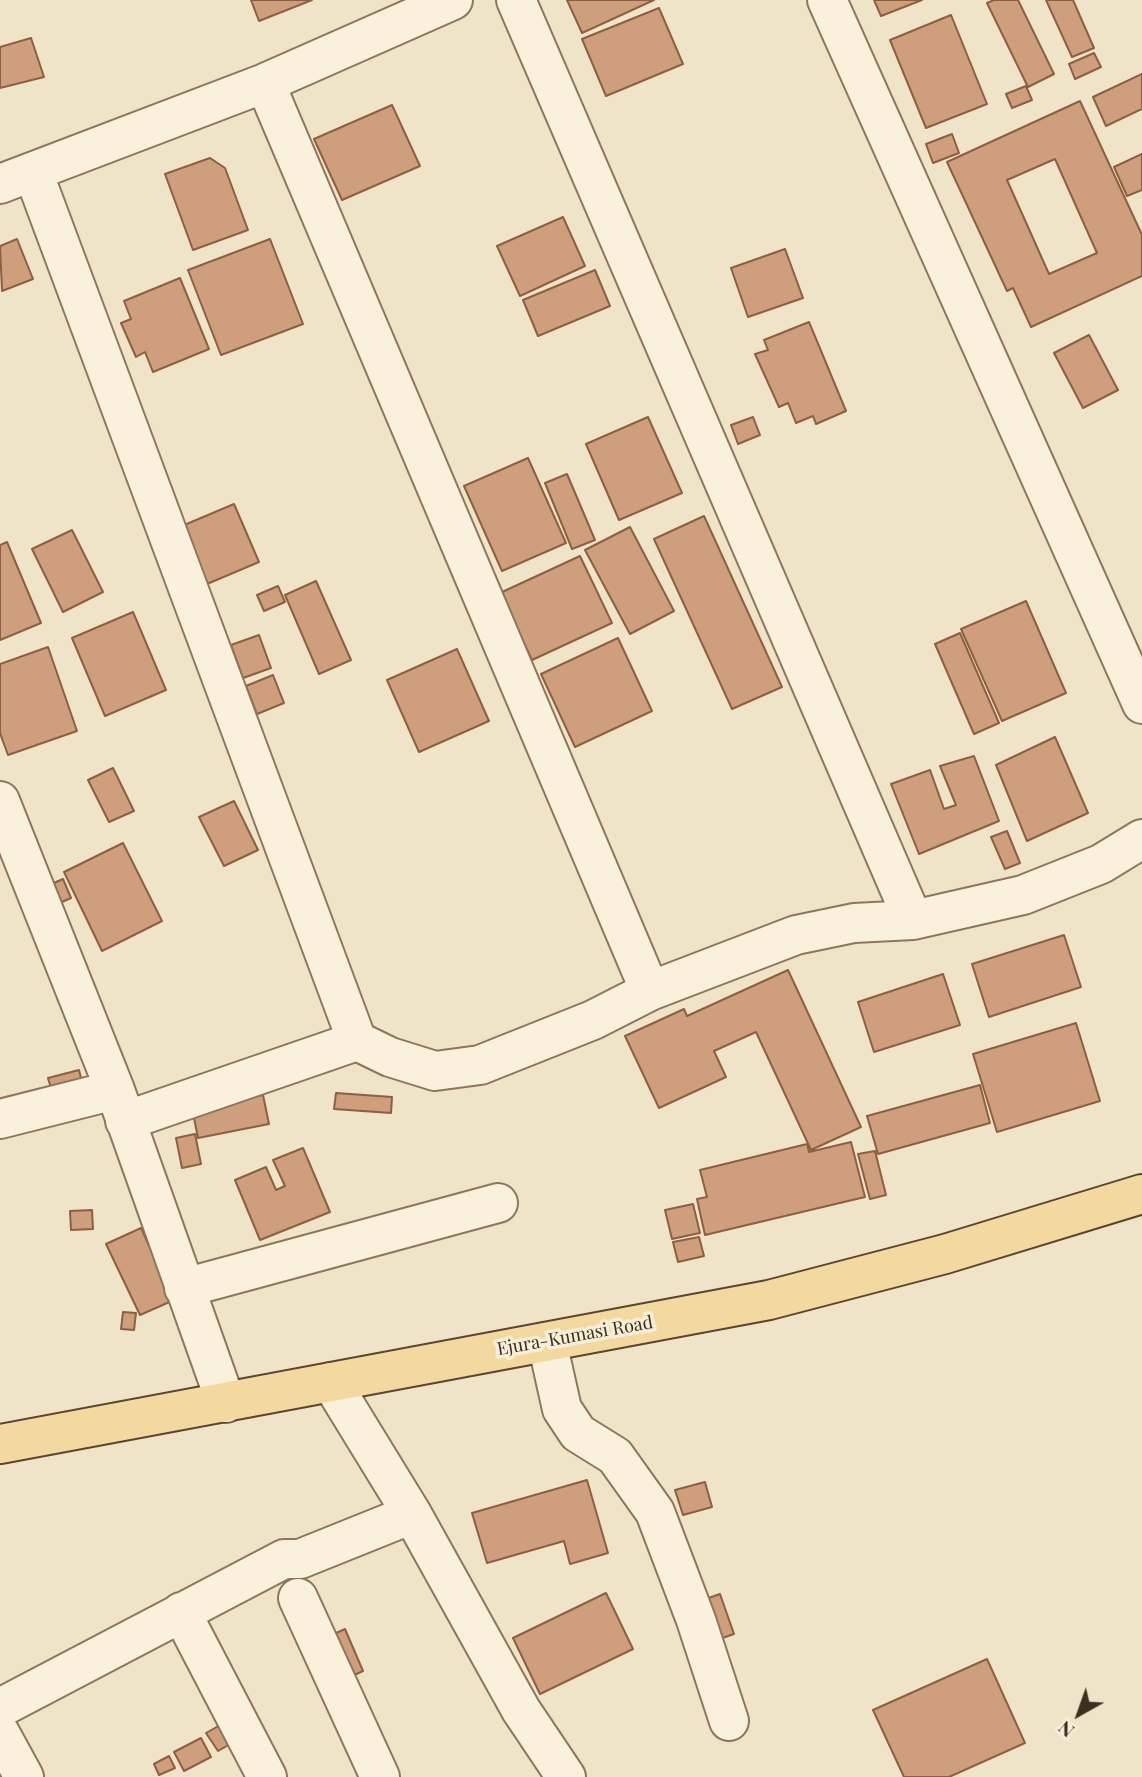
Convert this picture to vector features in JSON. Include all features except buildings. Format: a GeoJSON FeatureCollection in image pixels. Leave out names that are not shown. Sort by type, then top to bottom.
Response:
{"type":"FeatureCollection","features":[{"type":"Feature","properties":{"kind":"main road","name":"Ejura-Kumasi Road"},"geometry":{"type":"LineString","coordinates":[[0,1444],[769,1300],[945,1254],[1142,1194]]}},
{"type":"Feature","properties":{"kind":"street"},"geometry":{"type":"LineString","coordinates":[[357,1041],[16,178],[265,83],[453,0]]}},
{"type":"Feature","properties":{"kind":"street"},"geometry":{"type":"LineString","coordinates":[[516,0],[913,920]]}},
{"type":"Feature","properties":{"kind":"street"},"geometry":{"type":"LineString","coordinates":[[827,0],[1142,704]]}},
{"type":"Feature","properties":{"kind":"street"},"geometry":{"type":"LineString","coordinates":[[265,83],[650,990]]}},
{"type":"Feature","properties":{"kind":"street"},"geometry":{"type":"LineString","coordinates":[[0,801],[120,1106],[226,1403]]}},
{"type":"Feature","properties":{"kind":"street"},"geometry":{"type":"LineString","coordinates":[[0,1119],[120,1106],[357,1041],[390,1057],[435,1071],[480,1065],[593,1020],[650,990],[796,935],[854,923],[913,920],[1023,895],[1101,864],[1142,839]]}},
{"type":"Feature","properties":{"kind":"street"},"geometry":{"type":"LineString","coordinates":[[184,1288],[498,1203]]}},
{"type":"Feature","properties":{"kind":"street"},"geometry":{"type":"LineString","coordinates":[[547,1342],[562,1409],[578,1433],[615,1456],[655,1512],[729,1721]]}},
{"type":"Feature","properties":{"kind":"street"},"geometry":{"type":"LineString","coordinates":[[331,1382],[412,1514],[556,1774]]}},
{"type":"Feature","properties":{"kind":"street"},"geometry":{"type":"LineString","coordinates":[[0,1708],[284,1559],[300,1559],[412,1514]]}},
{"type":"Feature","properties":{"kind":"street"},"geometry":{"type":"LineString","coordinates":[[298,1598],[380,1777]]}},
{"type":"Feature","properties":{"kind":"street"},"geometry":{"type":"LineString","coordinates":[[181,1612],[267,1777]]}},
{"type":"Feature","properties":{"kind":"street"},"geometry":{"type":"LineString","coordinates":[[0,1733],[24,1777]]}}]}
